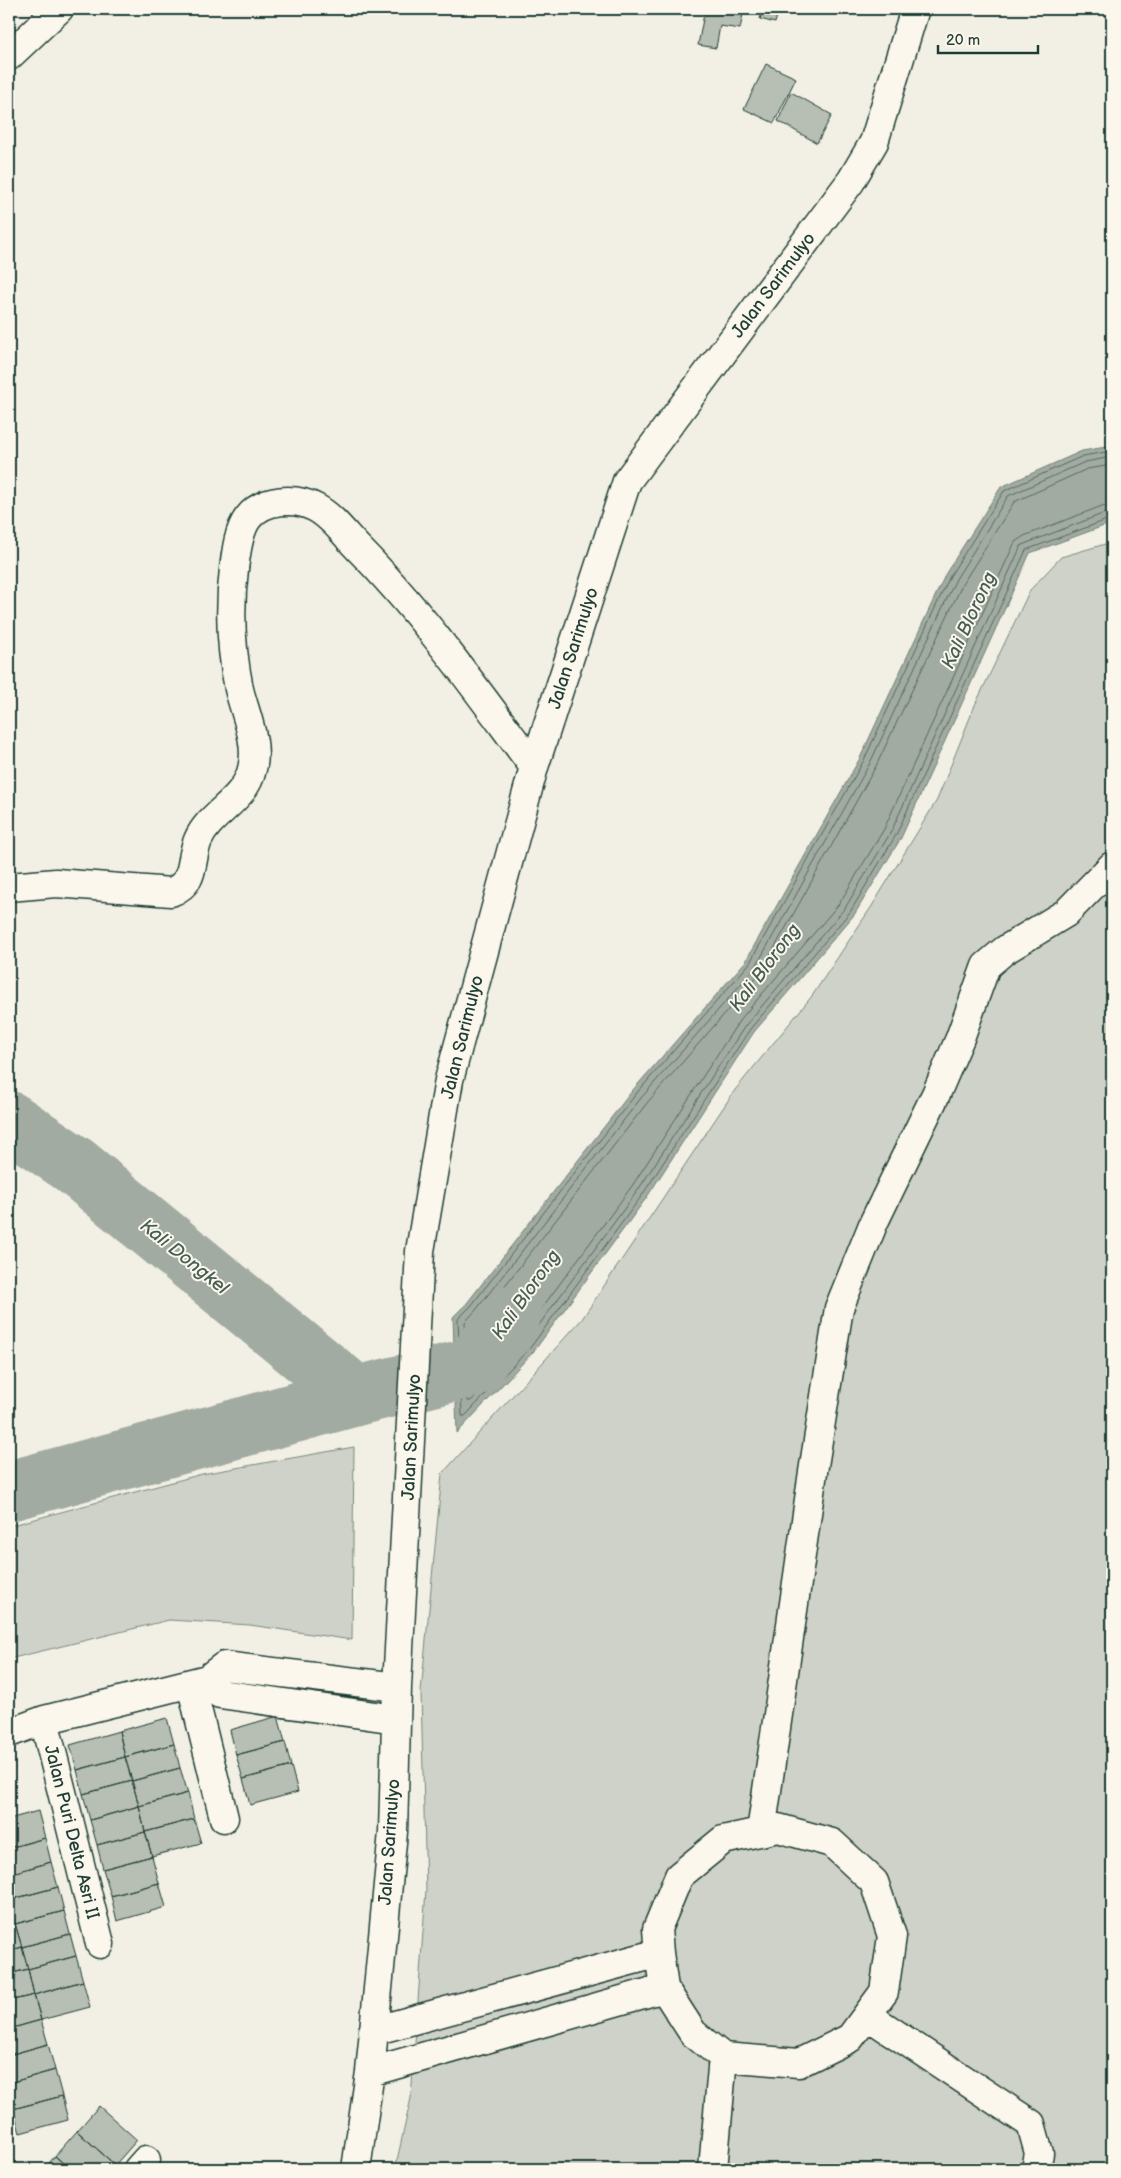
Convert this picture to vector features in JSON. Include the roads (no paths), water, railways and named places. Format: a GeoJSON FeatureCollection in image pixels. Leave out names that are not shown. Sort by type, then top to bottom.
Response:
{"type":"FeatureCollection","features":[{"type":"Feature","properties":{"kind":"street"},"geometry":{"type":"LineString","coordinates":[[9,56],[59,9]]}},
{"type":"Feature","properties":{"kind":"street","name":"Jalan Sarimulyo"},"geometry":{"type":"LineString","coordinates":[[356,2169],[370,2072],[393,1832],[397,1687],[420,1251],[449,1080],[534,767],[627,481],[845,189],[860,166],[874,142],[911,10]]}},
{"type":"Feature","properties":{"kind":"street"},"geometry":{"type":"LineString","coordinates":[[9,887],[56,883],[171,892],[188,881],[198,842],[205,828],[243,790],[252,770],[254,758],[253,745],[239,688],[233,647],[234,569],[242,529],[248,518],[257,510],[283,500],[299,502],[316,508],[332,520],[376,567],[428,628],[534,767]]}},
{"type":"Feature","properties":{"kind":"street"},"geometry":{"type":"LineString","coordinates":[[761,1832],[839,1308],[874,1222],[960,1038],[986,966],[1005,950],[1066,914],[1112,866]]}},
{"type":"Feature","properties":{"kind":"street"},"geometry":{"type":"LineString","coordinates":[[207,1676],[220,1694],[396,1719]]}},
{"type":"Feature","properties":{"kind":"street"},"geometry":{"type":"LineString","coordinates":[[207,1676],[224,1818]]}},
{"type":"Feature","properties":{"kind":"street","name":"Jalan Puri Delta Asri II"},"geometry":{"type":"LineString","coordinates":[[9,1733],[44,1720],[207,1676],[397,1687]]}},
{"type":"Feature","properties":{"kind":"street","name":"Jalan Puri Delta Asri II"},"geometry":{"type":"LineString","coordinates":[[44,1720],[100,1944]]}},
{"type":"Feature","properties":{"kind":"street"},"geometry":{"type":"LineString","coordinates":[[778,1828],[832,1843],[874,1882],[892,1936],[884,1992],[850,2038],[799,2063],[723,2057],[693,2033],[664,1988],[658,1953],[657,1929],[679,1876],[723,1840],[778,1828]]}},
{"type":"Feature","properties":{"kind":"street"},"geometry":{"type":"LineString","coordinates":[[373,2031],[658,1953]]}},
{"type":"Feature","properties":{"kind":"street"},"geometry":{"type":"LineString","coordinates":[[370,2072],[664,1988]]}},
{"type":"Feature","properties":{"kind":"street"},"geometry":{"type":"LineString","coordinates":[[867,2015],[1031,2124],[1038,2153],[1036,2169]]}},
{"type":"Feature","properties":{"kind":"street"},"geometry":{"type":"LineString","coordinates":[[713,2169],[723,2057]]}},
{"type":"Feature","properties":{"kind":"water","name":"Kali Blorong"},"geometry":{"type":"Polygon","coordinates":[[[1112,446],[1112,523],[1030,553],[901,838],[854,915],[754,1032],[647,1197],[534,1351],[457,1433],[453,1317],[467,1303],[632,1091],[745,962],[860,758],[946,573],[1001,487],[1082,451],[1112,446]]]}},
{"type":"Feature","properties":{"kind":"waterway","name":"Kali Dongkel"},"geometry":{"type":"LineString","coordinates":[[9,1121],[74,1165],[356,1396]]}},
{"type":"Feature","properties":{"kind":"waterway","name":"Kali Blorong"},"geometry":{"type":"LineString","coordinates":[[9,1491],[356,1396],[473,1367],[511,1315]]}}]}
